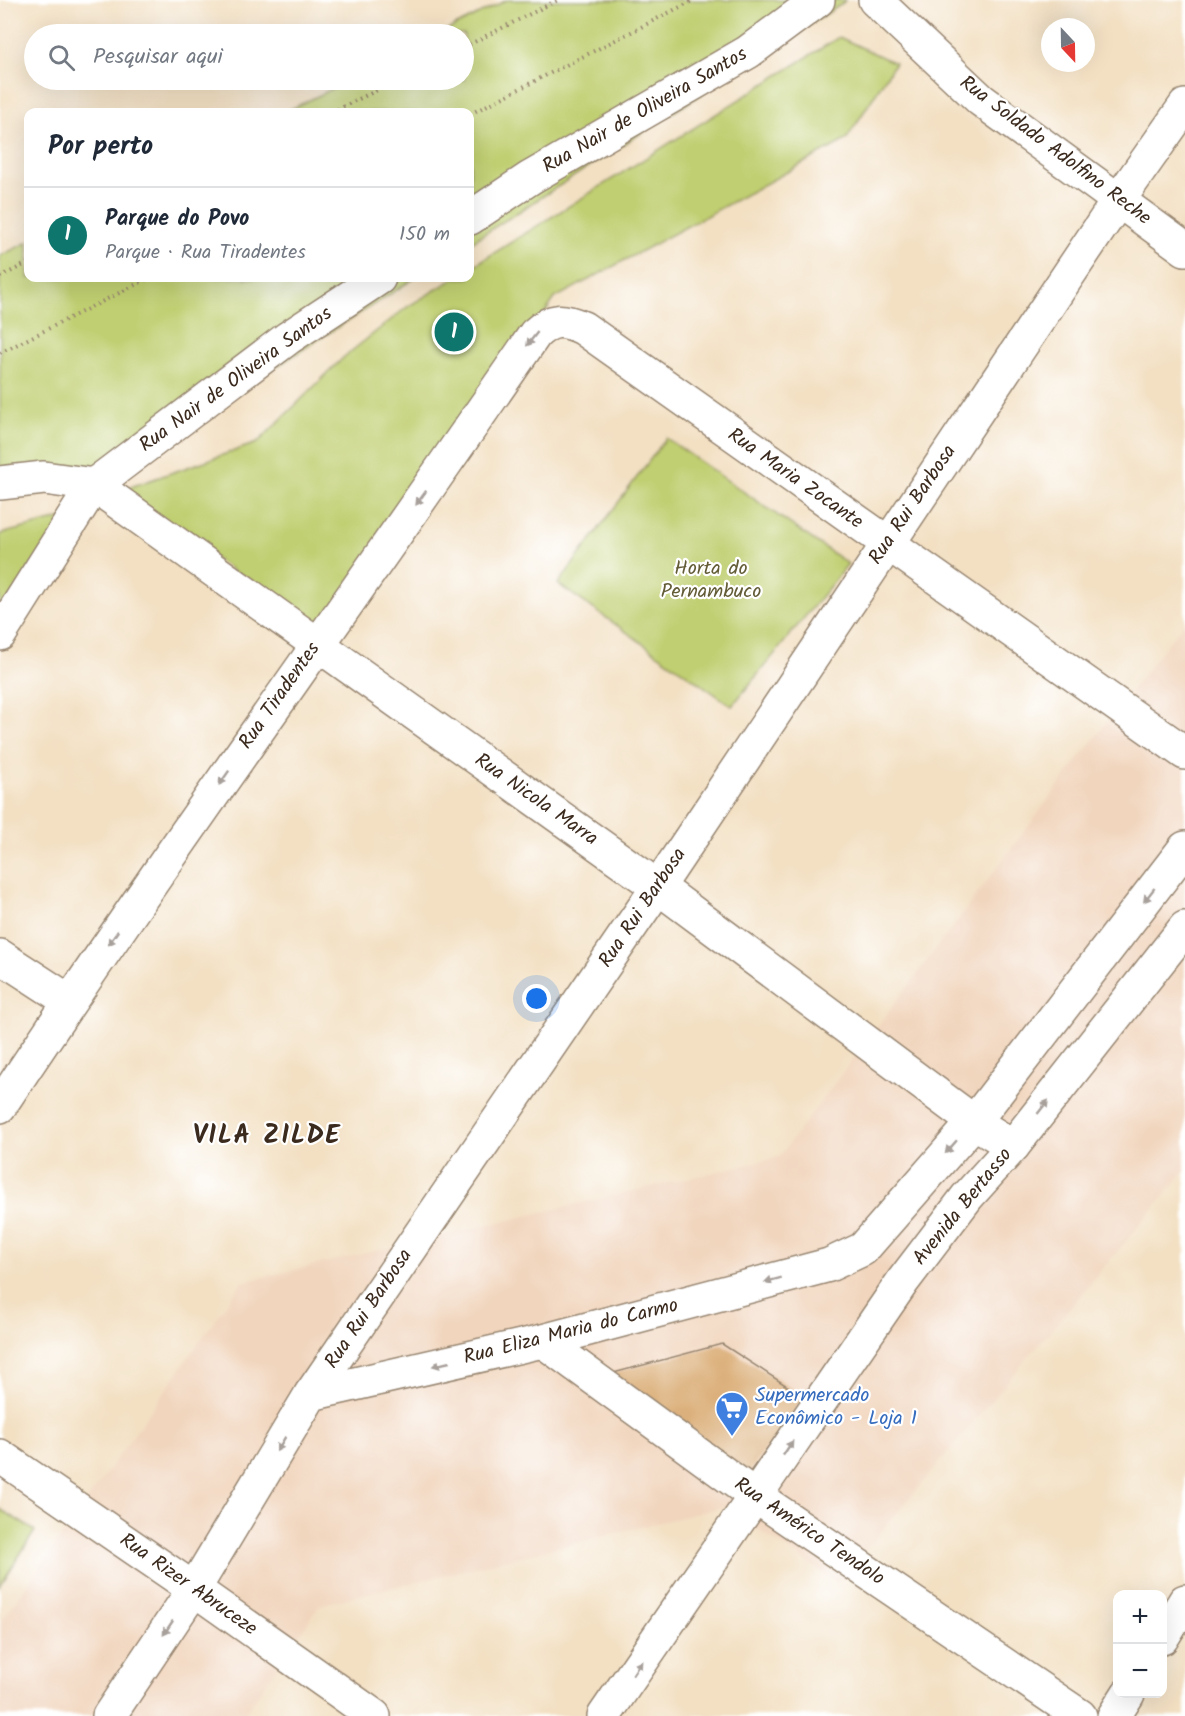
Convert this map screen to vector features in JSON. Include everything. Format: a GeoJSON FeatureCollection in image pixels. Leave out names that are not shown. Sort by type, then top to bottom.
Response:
{"type":"FeatureCollection","features":[{"type":"Feature","properties":{"kind":"street","name":"Rua Nair de Oliveira Santos"},"geometry":{"type":"LineString","coordinates":[[474,215],[530,178],[748,51],[818,0]]}},
{"type":"Feature","properties":{"kind":"street","name":"Rua Soldado Adolfino Reche"},"geometry":{"type":"LineString","coordinates":[[875,0],[981,100],[1185,249]]}},
{"type":"Feature","properties":{"kind":"street","name":"Rua Rui Barbosa"},"geometry":{"type":"LineString","coordinates":[[109,1716],[194,1588],[311,1394],[658,887],[886,544],[1185,106]]}},
{"type":"Feature","properties":{"kind":"street","name":"Rua Nair de Oliveira Santos"},"geometry":{"type":"LineString","coordinates":[[94,485],[288,338],[373,282]]}},
{"type":"Feature","properties":{"kind":"street","name":"Rua Tiradentes"},"geometry":{"type":"LineString","coordinates":[[0,1106],[69,1001],[316,644],[456,449],[535,334],[544,326],[555,322],[567,321],[583,328]]}},
{"type":"Feature","properties":{"kind":"street","name":"Rua Maria Zocante"},"geometry":{"type":"LineString","coordinates":[[583,328],[1185,753]]}},
{"type":"Feature","properties":{"kind":"street"},"geometry":{"type":"LineString","coordinates":[[0,483],[44,478],[94,485],[0,633]]}},
{"type":"Feature","properties":{"kind":"street","name":"Rua Nicola Marra"},"geometry":{"type":"LineString","coordinates":[[94,485],[658,887],[974,1122],[1013,1146]]}},
{"type":"Feature","properties":{"kind":"street"},"geometry":{"type":"LineString","coordinates":[[903,1281],[862,1249],[974,1122],[1185,848]]}},
{"type":"Feature","properties":{"kind":"street","name":"Avenida Bertasso"},"geometry":{"type":"LineString","coordinates":[[604,1716],[903,1281],[967,1197],[1013,1146],[1185,928]]}},
{"type":"Feature","properties":{"kind":"street"},"geometry":{"type":"LineString","coordinates":[[0,956],[69,1001]]}},
{"type":"Feature","properties":{"kind":"street","name":"Rua Eliza Maria do Carmo"},"geometry":{"type":"LineString","coordinates":[[311,1394],[543,1341],[829,1265],[862,1249]]}},
{"type":"Feature","properties":{"kind":"street","name":"Rua Américo Tendolo"},"geometry":{"type":"LineString","coordinates":[[543,1341],[755,1496],[1080,1716]]}},
{"type":"Feature","properties":{"kind":"street","name":"Rua Rizer Abruceze"},"geometry":{"type":"LineString","coordinates":[[0,1456],[194,1588],[374,1716]]}},
{"type":"Feature","properties":{"kind":"street"},"geometry":{"type":"LineString","coordinates":[[1167,1630],[1185,1601]]}},
{"type":"Feature","properties":{"kind":"street"},"geometry":{"type":"LineString","coordinates":[[1114,1716],[1125,1698]]}},
{"type":"Feature","properties":{"kind":"path"},"geometry":{"type":"LineString","coordinates":[[474,42],[558,0]]}},
{"type":"Feature","properties":{"kind":"path"},"geometry":{"type":"LineString","coordinates":[[474,112],[694,0]]}},
{"type":"Feature","properties":{"kind":"path"},"geometry":{"type":"LineString","coordinates":[[340,108],[377,90]]}},
{"type":"Feature","properties":{"kind":"path"},"geometry":{"type":"LineString","coordinates":[[0,277],[24,265]]}},
{"type":"Feature","properties":{"kind":"path"},"geometry":{"type":"LineString","coordinates":[[0,353],[141,282]]}},
{"type":"Feature","properties":{"kind":"shaded area"},"geometry":{"type":"Polygon","coordinates":[[[1185,622],[1185,1171],[838,1583],[723,1507],[320,1605],[243,1716],[0,1716],[0,1623],[242,1282],[779,1157],[1134,686],[1185,622]]]}},
{"type":"Feature","properties":{"kind":"green space"},"geometry":{"type":"Polygon","coordinates":[[[507,0],[845,0],[474,240],[474,108],[293,108],[330,90],[474,90],[474,24],[459,24],[507,0]]]}},
{"type":"Feature","properties":{"kind":"green space"},"geometry":{"type":"Polygon","coordinates":[[[839,37],[895,63],[846,140],[555,298],[327,634],[116,492],[257,443],[344,357],[407,307],[448,282],[474,282],[474,265],[839,37]]]}},
{"type":"Feature","properties":{"kind":"green space"},"geometry":{"type":"Polygon","coordinates":[[[24,244],[24,282],[409,282],[128,461],[0,479],[0,256],[24,244]]]}},
{"type":"Feature","properties":{"kind":"green space","name":"Horta do Pernambuco"},"geometry":{"type":"Polygon","coordinates":[[[666,438],[848,564],[732,706],[558,584],[666,438]]]}},
{"type":"Feature","properties":{"kind":"green space"},"geometry":{"type":"Polygon","coordinates":[[[64,518],[0,617],[0,534],[64,518]]]}},
{"type":"Feature","properties":{"kind":"green space"},"geometry":{"type":"Polygon","coordinates":[[[0,1509],[35,1531],[0,1586],[0,1509]]]}},
{"type":"Feature","properties":{"kind":"building","name":"Supermercado Econômico - Loja 1"},"geometry":{"type":"Polygon","coordinates":[[[722,1344],[804,1397],[747,1476],[602,1376],[722,1344]]]}},
{"type":"Feature","properties":{"kind":"place","name":"Parque do Povo"},"geometry":{"type":"Point","coordinates":[454,332]}},
{"type":"Feature","properties":{"kind":"place","name":"Supermercado Econômico - Loja 1"},"geometry":{"type":"Point","coordinates":[732,1437]}},
{"type":"Feature","properties":{"kind":"district","name":"VILA ZILDE"},"geometry":{"type":"Point","coordinates":[267,1136]}}]}
